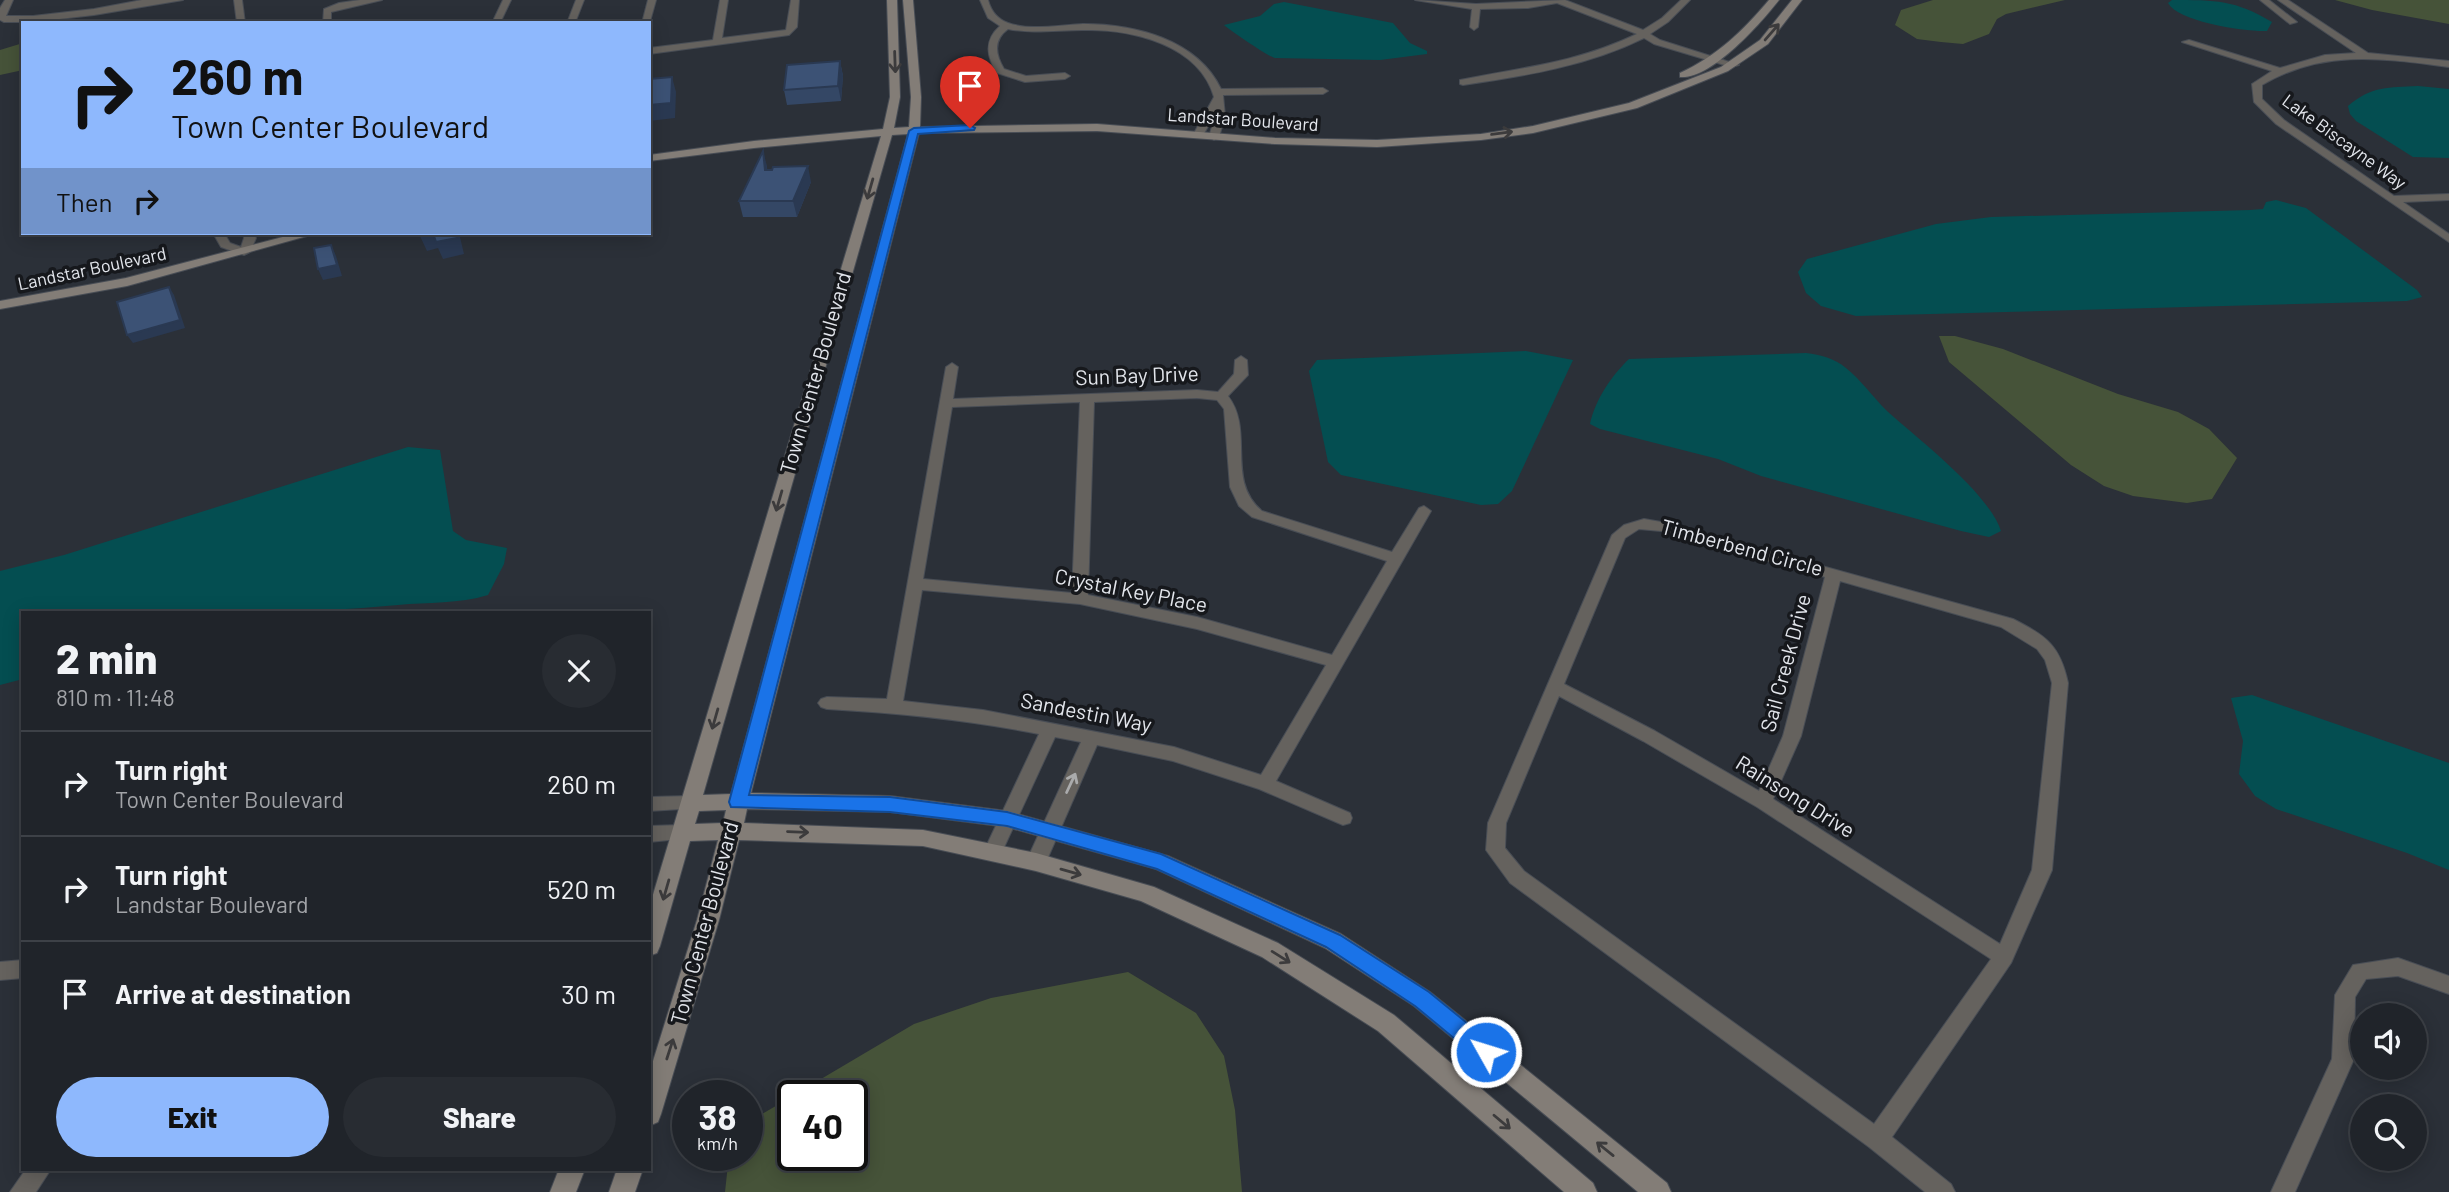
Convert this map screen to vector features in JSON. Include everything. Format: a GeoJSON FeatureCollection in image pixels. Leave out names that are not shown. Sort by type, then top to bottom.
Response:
{"type":"FeatureCollection","features":[{"type":"Feature","properties":{"kind":"main road","name":"Town Center Boulevard"},"geometry":{"type":"LineString","coordinates":[[651,1108],[682,1012],[738,802],[844,335],[895,97],[892,0]]}},
{"type":"Feature","properties":{"kind":"main road","name":"Town Center Boulevard"},"geometry":{"type":"LineString","coordinates":[[651,939],[691,803],[914,126],[916,97],[908,0]]}},
{"type":"Feature","properties":{"kind":"main road","name":"Landstar Boulevard"},"geometry":{"type":"LineString","coordinates":[[1217,132],[1385,132],[1482,124],[1541,116],[1599,103],[1653,88],[1717,56],[1744,38],[1774,0]]}},
{"type":"Feature","properties":{"kind":"main road","name":"Landstar Boulevard"},"geometry":{"type":"LineString","coordinates":[[651,148],[914,126],[1200,131],[1329,143],[1475,136],[1541,127],[1612,112],[1664,95],[1738,62],[1764,42],[1797,0]]}},
{"type":"Feature","properties":{"kind":"main road","name":"Landstar Boulevard"},"geometry":{"type":"LineString","coordinates":[[651,158],[888,128]]}},
{"type":"Feature","properties":{"kind":"main road","name":"Landstar Boulevard"},"geometry":{"type":"LineString","coordinates":[[0,305],[127,282],[304,235]]}},
{"type":"Feature","properties":{"kind":"main road","name":"Landstar Boulevard"},"geometry":{"type":"LineString","coordinates":[[0,294],[129,270],[222,239],[249,236]]}},
{"type":"Feature","properties":{"kind":"main road"},"geometry":{"type":"LineString","coordinates":[[691,803],[890,804],[1007,819],[1161,862],[1333,941],[1422,999],[1658,1192]]}},
{"type":"Feature","properties":{"kind":"main road"},"geometry":{"type":"LineString","coordinates":[[682,833],[923,838],[993,851],[1146,893],[1270,950],[1386,1023],[1584,1192]]}},
{"type":"Feature","properties":{"kind":"main road"},"geometry":{"type":"LineString","coordinates":[[563,1192],[571,1171]]}},
{"type":"Feature","properties":{"kind":"main road"},"geometry":{"type":"LineString","coordinates":[[622,1192],[629,1171]]}},
{"type":"Feature","properties":{"kind":"street"},"geometry":{"type":"LineString","coordinates":[[9,0],[0,16],[4,19],[33,19],[179,0]]}},
{"type":"Feature","properties":{"kind":"street"},"geometry":{"type":"LineString","coordinates":[[133,5],[155,0]]}},
{"type":"Feature","properties":{"kind":"street"},"geometry":{"type":"LineString","coordinates":[[327,21],[327,11],[342,5],[378,0]]}},
{"type":"Feature","properties":{"kind":"street"},"geometry":{"type":"LineString","coordinates":[[497,21],[507,0]]}},
{"type":"Feature","properties":{"kind":"street"},"geometry":{"type":"LineString","coordinates":[[572,21],[580,0]]}},
{"type":"Feature","properties":{"kind":"street"},"geometry":{"type":"LineString","coordinates":[[647,21],[652,0]]}},
{"type":"Feature","properties":{"kind":"street"},"geometry":{"type":"LineString","coordinates":[[717,43],[724,0]]}},
{"type":"Feature","properties":{"kind":"street"},"geometry":{"type":"LineString","coordinates":[[651,51],[789,32],[793,27],[795,0]]}},
{"type":"Feature","properties":{"kind":"street"},"geometry":{"type":"LineString","coordinates":[[984,0],[990,16],[1006,26],[1030,29],[1087,27],[1143,35],[1168,43],[1187,54],[1207,72],[1219,92],[1217,132]]}},
{"type":"Feature","properties":{"kind":"street"},"geometry":{"type":"LineString","coordinates":[[1419,0],[1476,7],[1509,7],[1558,0],[1644,34],[1657,42],[1738,62]]}},
{"type":"Feature","properties":{"kind":"street"},"geometry":{"type":"LineString","coordinates":[[1463,82],[1551,68],[1595,54],[1644,34],[1671,18],[1686,0]]}},
{"type":"Feature","properties":{"kind":"street"},"geometry":{"type":"LineString","coordinates":[[2264,0],[2300,26],[2315,24]]}},
{"type":"Feature","properties":{"kind":"street"},"geometry":{"type":"LineString","coordinates":[[2282,0],[2365,55]]}},
{"type":"Feature","properties":{"kind":"street"},"geometry":{"type":"LineString","coordinates":[[232,21],[238,2]]}},
{"type":"Feature","properties":{"kind":"street"},"geometry":{"type":"LineString","coordinates":[[238,2],[241,21]]}},
{"type":"Feature","properties":{"kind":"street"},"geometry":{"type":"LineString","coordinates":[[1474,27],[1476,7]]}},
{"type":"Feature","properties":{"kind":"street"},"geometry":{"type":"LineString","coordinates":[[1006,26],[994,33],[992,40],[1000,71],[1025,79],[1065,76]]}},
{"type":"Feature","properties":{"kind":"street"},"geometry":{"type":"LineString","coordinates":[[2186,42],[2278,70]]}},
{"type":"Feature","properties":{"kind":"street"},"geometry":{"type":"LineString","coordinates":[[2335,48],[2345,55]]}},
{"type":"Feature","properties":{"kind":"street","name":"Lake Biscayne Way"},"geometry":{"type":"LineString","coordinates":[[2449,64],[2345,55],[2298,61],[2257,84],[2257,100],[2280,122],[2449,239]]}},
{"type":"Feature","properties":{"kind":"street"},"geometry":{"type":"LineString","coordinates":[[1219,92],[1323,91]]}},
{"type":"Feature","properties":{"kind":"street"},"geometry":{"type":"LineString","coordinates":[[1200,131],[1219,92]]}},
{"type":"Feature","properties":{"kind":"street"},"geometry":{"type":"LineString","coordinates":[[2392,199],[2449,197]]}},
{"type":"Feature","properties":{"kind":"street"},"geometry":{"type":"LineString","coordinates":[[222,239],[244,251],[249,236]]}},
{"type":"Feature","properties":{"kind":"street"},"geometry":{"type":"LineString","coordinates":[[1221,396],[1241,375],[1241,360]]}},
{"type":"Feature","properties":{"kind":"street"},"geometry":{"type":"LineString","coordinates":[[894,706],[952,367]]}},
{"type":"Feature","properties":{"kind":"street","name":"Sun Bay Drive"},"geometry":{"type":"LineString","coordinates":[[946,403],[1221,396],[1231,409],[1237,487],[1244,503],[1257,514],[1396,559]]}},
{"type":"Feature","properties":{"kind":"street"},"geometry":{"type":"LineString","coordinates":[[1080,599],[1087,398]]}},
{"type":"Feature","properties":{"kind":"street"},"geometry":{"type":"LineString","coordinates":[[1265,784],[1424,511]]}},
{"type":"Feature","properties":{"kind":"street","name":"Timberbend Circle"},"geometry":{"type":"LineString","coordinates":[[1877,1139],[2004,957],[2042,870],[2060,683],[2056,659],[2036,638],[2007,623],[1662,526],[1647,523],[1631,525],[1619,535],[1554,686],[1497,823],[1495,850],[1517,877],[1877,1139],[1943,1192]]}},
{"type":"Feature","properties":{"kind":"street","name":"Sail Creek Drive"},"geometry":{"type":"LineString","coordinates":[[1763,802],[1792,736],[1834,574]]}},
{"type":"Feature","properties":{"kind":"street","name":"Crystal Key Place"},"geometry":{"type":"LineString","coordinates":[[915,584],[1080,599],[1197,623],[1335,662]]}},
{"type":"Feature","properties":{"kind":"street","name":"Rainsong Drive"},"geometry":{"type":"LineString","coordinates":[[1554,686],[1649,736],[1763,802],[2004,957]]}},
{"type":"Feature","properties":{"kind":"street","name":"Sandestin Way"},"geometry":{"type":"LineString","coordinates":[[827,703],[894,706],[983,716],[1174,754],[1265,784],[1343,818]]}},
{"type":"Feature","properties":{"kind":"street"},"geometry":{"type":"LineString","coordinates":[[993,851],[1050,729]]}},
{"type":"Feature","properties":{"kind":"street"},"geometry":{"type":"LineString","coordinates":[[1036,862],[1092,737]]}},
{"type":"Feature","properties":{"kind":"street"},"geometry":{"type":"LineString","coordinates":[[651,804],[691,803]]}},
{"type":"Feature","properties":{"kind":"street"},"geometry":{"type":"LineString","coordinates":[[651,834],[682,833]]}},
{"type":"Feature","properties":{"kind":"street"},"geometry":{"type":"LineString","coordinates":[[2283,1192],[2343,1059],[2345,995],[2360,971],[2398,967],[2449,985]]}},
{"type":"Feature","properties":{"kind":"street"},"geometry":{"type":"LineString","coordinates":[[0,971],[21,969]]}},
{"type":"Feature","properties":{"kind":"street"},"geometry":{"type":"LineString","coordinates":[[23,1192],[39,1171]]}},
{"type":"Feature","properties":{"kind":"green space"},"geometry":{"type":"Polygon","coordinates":[[[1933,0],[2065,0],[2006,14],[1997,19],[1989,34],[1963,44],[1917,39],[1895,25],[1901,10],[1933,0]]]}},
{"type":"Feature","properties":{"kind":"green space"},"geometry":{"type":"Polygon","coordinates":[[[2335,0],[2449,0],[2449,24],[2372,10],[2335,0]]]}},
{"type":"Feature","properties":{"kind":"green space"},"geometry":{"type":"Polygon","coordinates":[[[21,44],[21,70],[0,75],[0,50],[21,44]]]}},
{"type":"Feature","properties":{"kind":"green space"},"geometry":{"type":"Polygon","coordinates":[[[1939,336],[1955,336],[2003,349],[2118,394],[2178,412],[2209,429],[2237,458],[2212,499],[2187,503],[2133,496],[2104,486],[2071,465],[1949,362],[1939,336]]]}},
{"type":"Feature","properties":{"kind":"green space"},"geometry":{"type":"Polygon","coordinates":[[[1128,972],[1196,1013],[1224,1056],[1235,1110],[1242,1192],[725,1192],[727,1171],[763,1171],[763,1114],[777,1105],[777,1171],[868,1171],[868,1080],[819,1080],[914,1024],[991,998],[1128,972]]]}},
{"type":"Feature","properties":{"kind":"water"},"geometry":{"type":"Polygon","coordinates":[[[2172,0],[2201,0],[2236,5],[2272,22],[2267,31],[2213,24],[2174,10],[2168,3],[2172,0]]]}},
{"type":"Feature","properties":{"kind":"water"},"geometry":{"type":"Polygon","coordinates":[[[1284,2],[1393,23],[1410,43],[1427,51],[1427,54],[1380,60],[1275,58],[1224,25],[1260,16],[1274,4],[1284,2]]]}},
{"type":"Feature","properties":{"kind":"water"},"geometry":{"type":"Polygon","coordinates":[[[2418,86],[2449,89],[2449,158],[2413,157],[2356,121],[2350,114],[2348,106],[2365,94],[2389,88],[2418,86]]]}},
{"type":"Feature","properties":{"kind":"water"},"geometry":{"type":"Polygon","coordinates":[[[2276,200],[2306,208],[2417,290],[2422,297],[2407,301],[1856,316],[1821,306],[1806,293],[1798,272],[1807,259],[1936,224],[1991,217],[2250,210],[2263,209],[2266,202],[2276,200]]]}},
{"type":"Feature","properties":{"kind":"water"},"geometry":{"type":"Polygon","coordinates":[[[1526,351],[1573,360],[1512,491],[1498,504],[1481,505],[1341,475],[1328,462],[1309,371],[1317,360],[1526,351]]]}},
{"type":"Feature","properties":{"kind":"water"},"geometry":{"type":"Polygon","coordinates":[[[1806,353],[1832,359],[1851,373],[1887,411],[1968,484],[1994,516],[2001,531],[1989,537],[1961,531],[1761,476],[1718,459],[1600,429],[1590,424],[1605,388],[1629,359],[1806,353]]]}},
{"type":"Feature","properties":{"kind":"water"},"geometry":{"type":"Polygon","coordinates":[[[408,447],[440,450],[453,531],[466,540],[507,548],[504,564],[488,595],[455,601],[304,611],[21,611],[21,680],[0,685],[0,571],[64,555],[408,447]]]}},
{"type":"Feature","properties":{"kind":"water"},"geometry":{"type":"Polygon","coordinates":[[[2252,695],[2449,763],[2449,870],[2276,809],[2255,796],[2239,774],[2243,741],[2231,698],[2252,695]]]}},
{"type":"Feature","properties":{"kind":"building"},"geometry":{"type":"Polygon","coordinates":[[[840,61],[838,86],[784,90],[787,65],[840,61]]]}},
{"type":"Feature","properties":{"kind":"building"},"geometry":{"type":"Polygon","coordinates":[[[672,77],[671,103],[651,105],[651,79],[672,77]]]}},
{"type":"Feature","properties":{"kind":"building"},"geometry":{"type":"Polygon","coordinates":[[[763,151],[765,170],[772,170],[773,167],[808,166],[793,201],[739,201],[763,151]]]}},
{"type":"Feature","properties":{"kind":"building"},"geometry":{"type":"Polygon","coordinates":[[[434,235],[456,235],[457,238],[436,242],[434,235]]]}},
{"type":"Feature","properties":{"kind":"building"},"geometry":{"type":"Polygon","coordinates":[[[331,245],[337,265],[318,269],[314,248],[331,245]]]}},
{"type":"Feature","properties":{"kind":"building"},"geometry":{"type":"Polygon","coordinates":[[[169,287],[180,320],[127,335],[117,302],[169,287]]]}},
{"type":"Feature","properties":{"kind":"route"},"geometry":{"type":"LineString","coordinates":[[970,128],[914,131],[738,802],[890,804],[1007,819],[1161,862],[1333,941],[1422,999],[1486,1052]]}}]}
